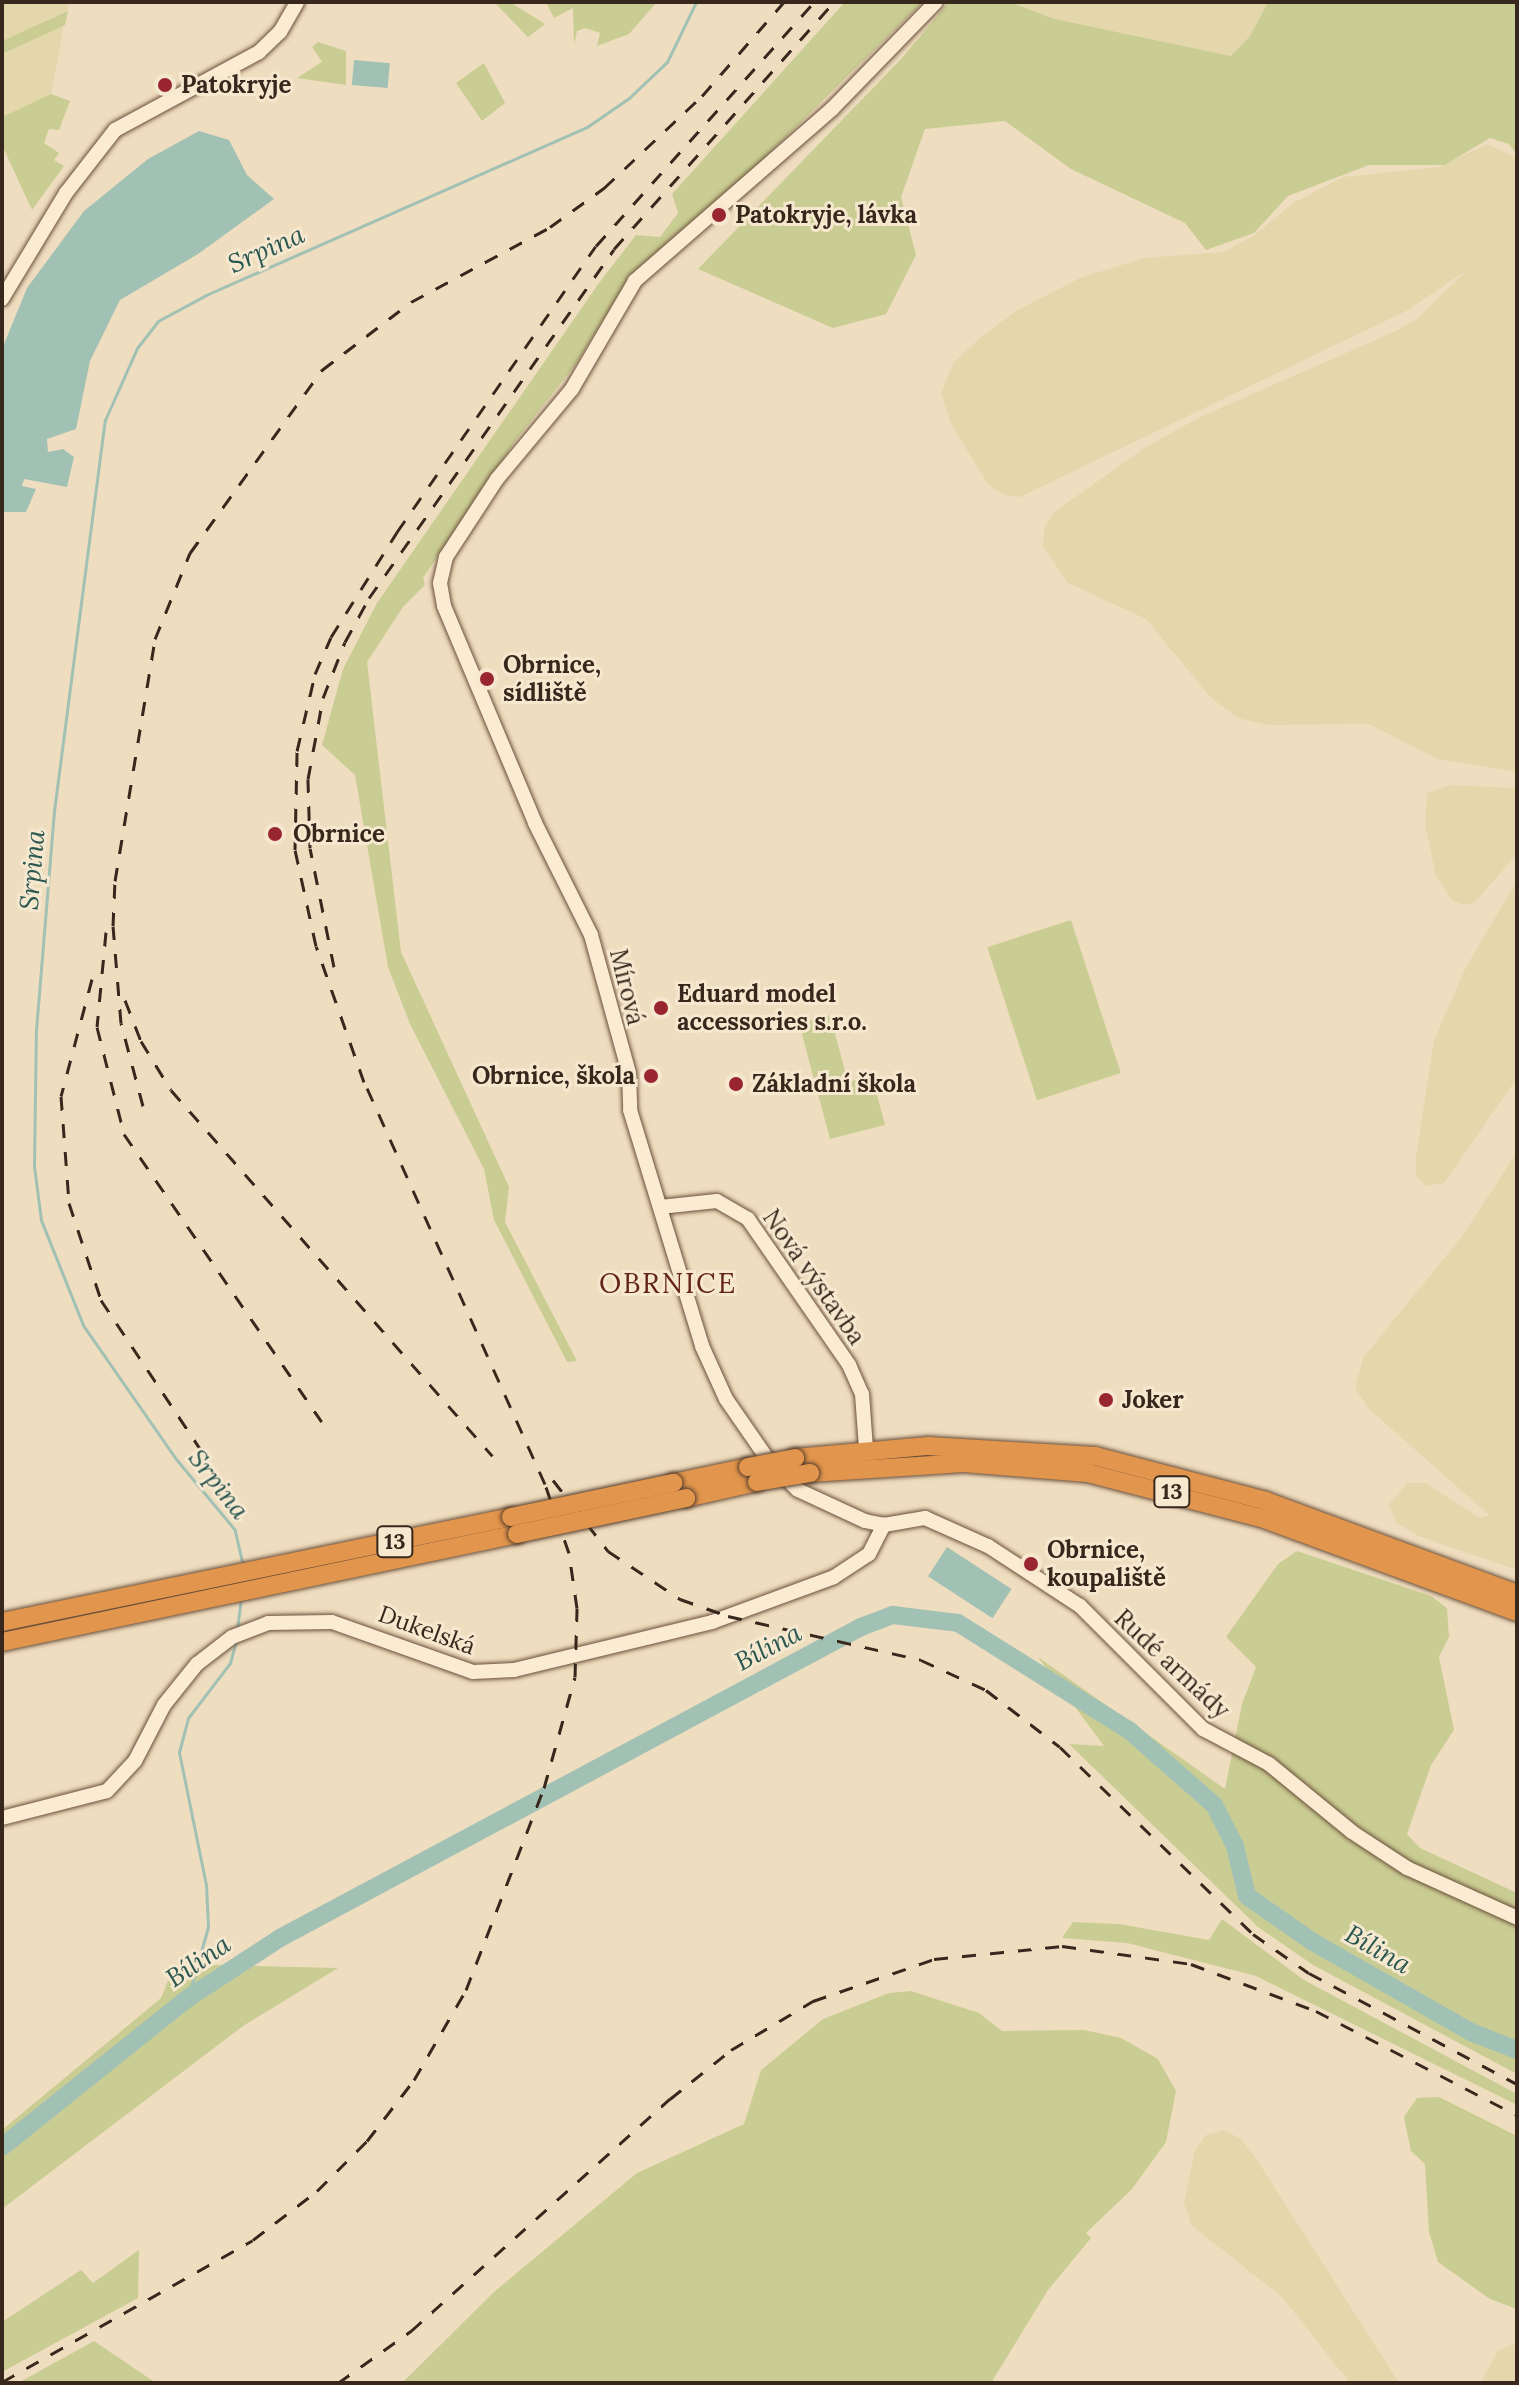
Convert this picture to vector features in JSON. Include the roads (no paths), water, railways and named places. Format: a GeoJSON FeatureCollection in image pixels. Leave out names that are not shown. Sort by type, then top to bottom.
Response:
{"type":"FeatureCollection","features":[{"type":"Feature","properties":{"kind":"highway","name":"13"},"geometry":{"type":"LineString","coordinates":[[2,1642],[102,1622],[279,1566],[686,1498],[795,1458],[866,1449],[1028,1449],[1142,1466],[1280,1506],[1517,1594]]}},
{"type":"Feature","properties":{"kind":"highway","name":"13"},"geometry":{"type":"LineString","coordinates":[[2,1622],[287,1583],[673,1483],[942,1463],[1088,1473],[1264,1519],[1517,1612]]}},
{"type":"Feature","properties":{"kind":"highway"},"geometry":{"type":"LineString","coordinates":[[2,1653],[102,1622]]}},
{"type":"Feature","properties":{"kind":"street"},"geometry":{"type":"LineString","coordinates":[[2,299],[66,193],[115,130],[259,52],[280,32],[297,2]]}},
{"type":"Feature","properties":{"kind":"street","name":"Mírová"},"geometry":{"type":"LineString","coordinates":[[884,1525],[813,1497],[782,1477],[756,1446],[726,1399],[702,1346],[630,1110],[629,1073],[591,935],[473,682],[452,632],[440,583],[446,557],[497,479],[572,389],[635,281],[832,109],[936,2]]}},
{"type":"Feature","properties":{"kind":"street","name":"Nová výstavba"},"geometry":{"type":"LineString","coordinates":[[660,1207],[717,1201],[748,1219],[849,1365],[862,1394],[866,1449]]}},
{"type":"Feature","properties":{"kind":"street","name":"Rudé armády"},"geometry":{"type":"LineString","coordinates":[[884,1525],[925,1518],[988,1546],[1080,1606],[1203,1729],[1269,1764],[1352,1832],[1407,1868],[1517,1918]]}},
{"type":"Feature","properties":{"kind":"street","name":"Dukelská"},"geometry":{"type":"LineString","coordinates":[[2,1818],[84,1801],[115,1785],[172,1694],[219,1645],[268,1623],[332,1622],[473,1672],[514,1670],[712,1622],[834,1577],[869,1554],[884,1525]]}},
{"type":"Feature","properties":{"kind":"waterway","name":"Srpina"},"geometry":{"type":"LineString","coordinates":[[243,1566],[235,1530],[176,1459],[83,1325],[41,1220],[34,1166],[36,1030],[54,811],[105,420],[137,348],[158,321],[206,295],[587,127],[629,98],[667,62],[696,2]]}},
{"type":"Feature","properties":{"kind":"waterway","name":"Srpina"},"geometry":{"type":"LineString","coordinates":[[237,1630],[241,1597]]}},
{"type":"Feature","properties":{"kind":"waterway","name":"Bílina"},"geometry":{"type":"LineString","coordinates":[[2,2147],[188,1998],[280,1938],[861,1627],[893,1615],[958,1623],[1130,1731],[1214,1805],[1235,1846],[1247,1896],[1313,1942],[1471,2032],[1517,2050]]}},
{"type":"Feature","properties":{"kind":"waterway","name":"Srpina"},"geometry":{"type":"LineString","coordinates":[[188,1998],[208,1927],[206,1885],[179,1752],[188,1718],[230,1663],[236,1641]]}},
{"type":"Feature","properties":{"kind":"railway"},"geometry":{"type":"LineString","coordinates":[[143,1106],[121,1023],[113,926],[115,881],[155,639],[190,553],[322,370],[411,302],[550,227],[604,188],[702,96],[784,2]]}},
{"type":"Feature","properties":{"kind":"railway"},"geometry":{"type":"LineString","coordinates":[[2,2382],[253,2240],[317,2191],[367,2141],[414,2080],[466,1990],[544,1788],[575,1677],[577,1608],[569,1553],[545,1484],[364,1082],[316,946],[295,850],[297,751],[315,674],[331,637],[397,532],[596,246],[814,2]]}},
{"type":"Feature","properties":{"kind":"railway"},"geometry":{"type":"LineString","coordinates":[[334,967],[310,848],[308,779],[323,698],[345,642],[369,598],[614,249],[834,2]]}},
{"type":"Feature","properties":{"kind":"railway"},"geometry":{"type":"LineString","coordinates":[[106,932],[97,1027],[124,1134],[322,1422]]}},
{"type":"Feature","properties":{"kind":"railway"},"geometry":{"type":"LineString","coordinates":[[92,979],[61,1096],[69,1203],[101,1300],[205,1456]]}},
{"type":"Feature","properties":{"kind":"railway"},"geometry":{"type":"LineString","coordinates":[[125,1000],[141,1041],[171,1090],[492,1456]]}},
{"type":"Feature","properties":{"kind":"railway"},"geometry":{"type":"LineString","coordinates":[[553,1480],[608,1551],[680,1599],[728,1616],[921,1660],[986,1690],[1060,1747],[1253,1934],[1309,1973],[1517,2084]]}},
{"type":"Feature","properties":{"kind":"railway"},"geometry":{"type":"LineString","coordinates":[[338,2383],[411,2331],[670,2099],[731,2050],[813,2001],[934,1959],[1062,1946],[1191,1964],[1316,2011],[1517,2115]]}},
{"type":"Feature","properties":{"kind":"place","name":"Patokryje"},"geometry":{"type":"Point","coordinates":[165,85]}},
{"type":"Feature","properties":{"kind":"place","name":"Patokryje, lávka"},"geometry":{"type":"Point","coordinates":[719,215]}},
{"type":"Feature","properties":{"kind":"place","name":"Obrnice, sídliště"},"geometry":{"type":"Point","coordinates":[487,679]}},
{"type":"Feature","properties":{"kind":"place","name":"Obrnice"},"geometry":{"type":"Point","coordinates":[275,834]}},
{"type":"Feature","properties":{"kind":"place","name":"Eduard model accessories s.r.o."},"geometry":{"type":"Point","coordinates":[661,1008]}},
{"type":"Feature","properties":{"kind":"place","name":"Obrnice, škola"},"geometry":{"type":"Point","coordinates":[651,1076]}},
{"type":"Feature","properties":{"kind":"place","name":"Základní škola"},"geometry":{"type":"Point","coordinates":[736,1084]}},
{"type":"Feature","properties":{"kind":"place","name":"Joker"},"geometry":{"type":"Point","coordinates":[1106,1400]}},
{"type":"Feature","properties":{"kind":"place","name":"Obrnice, koupaliště"},"geometry":{"type":"Point","coordinates":[1031,1564]}},
{"type":"Feature","properties":{"kind":"district","name":"OBRNICE"},"geometry":{"type":"Point","coordinates":[668,1283]}}]}
